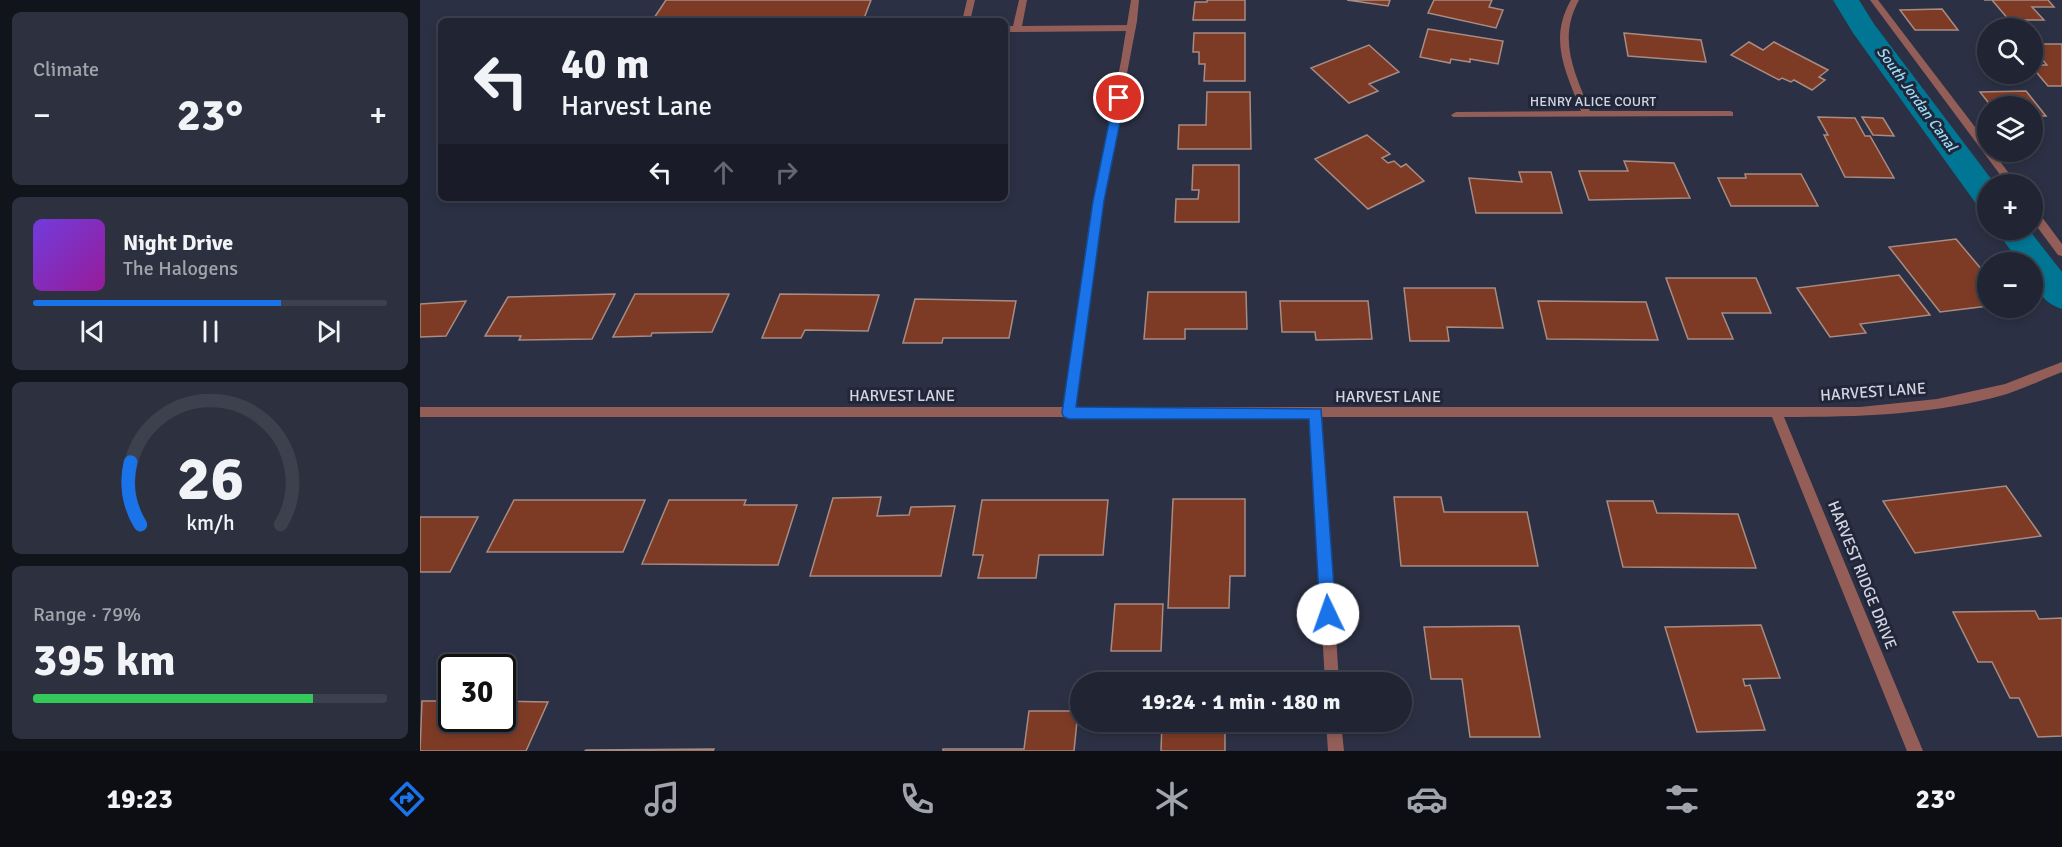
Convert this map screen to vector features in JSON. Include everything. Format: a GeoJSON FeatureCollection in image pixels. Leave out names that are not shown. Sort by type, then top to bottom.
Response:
{"type":"FeatureCollection","features":[{"type":"Feature","properties":{"kind":"street"},"geometry":{"type":"LineString","coordinates":[[968,18],[971,0]]}},
{"type":"Feature","properties":{"kind":"street"},"geometry":{"type":"LineString","coordinates":[[1017,29],[1023,0]]}},
{"type":"Feature","properties":{"kind":"street"},"geometry":{"type":"LineString","coordinates":[[1069,413],[1105,163],[1124,77],[1135,0]]}},
{"type":"Feature","properties":{"kind":"street"},"geometry":{"type":"LineString","coordinates":[[1575,0],[1564,20],[1562,36],[1566,57],[1587,115]]}},
{"type":"Feature","properties":{"kind":"street"},"geometry":{"type":"LineString","coordinates":[[1874,0],[2004,174]]}},
{"type":"Feature","properties":{"kind":"street"},"geometry":{"type":"LineString","coordinates":[[1008,29],[1132,28]]}},
{"type":"Feature","properties":{"kind":"street","name":"HENRY ALICE COURT"},"geometry":{"type":"LineString","coordinates":[[1456,115],[1730,114]]}},
{"type":"Feature","properties":{"kind":"street"},"geometry":{"type":"LineString","coordinates":[[2043,227],[2062,252]]}},
{"type":"Feature","properties":{"kind":"street","name":"HARVEST LANE"},"geometry":{"type":"LineString","coordinates":[[420,412],[1860,412],[1937,404],[2006,389],[2062,367]]}},
{"type":"Feature","properties":{"kind":"street"},"geometry":{"type":"LineString","coordinates":[[1316,413],[1331,672]]}},
{"type":"Feature","properties":{"kind":"street","name":"HARVEST RIDGE DRIVE"},"geometry":{"type":"LineString","coordinates":[[1776,413],[1916,751]]}},
{"type":"Feature","properties":{"kind":"street"},"geometry":{"type":"LineString","coordinates":[[1335,732],[1336,751]]}},
{"type":"Feature","properties":{"kind":"building"},"geometry":{"type":"Polygon","coordinates":[[[666,0],[871,0],[864,18],[654,18],[666,0]]]}},
{"type":"Feature","properties":{"kind":"building"},"geometry":{"type":"Polygon","coordinates":[[[1207,0],[1245,0],[1245,20],[1193,20],[1195,2],[1207,2],[1207,0]]]}},
{"type":"Feature","properties":{"kind":"building"},"geometry":{"type":"Polygon","coordinates":[[[1347,0],[1390,0],[1388,6],[1347,0]]]}},
{"type":"Feature","properties":{"kind":"building"},"geometry":{"type":"Polygon","coordinates":[[[1434,0],[1492,0],[1489,7],[1503,10],[1496,28],[1428,13],[1434,0]]]}},
{"type":"Feature","properties":{"kind":"building"},"geometry":{"type":"Polygon","coordinates":[[[1992,0],[2048,0],[2054,7],[2032,7],[2042,18],[2007,18],[1992,0]]]}},
{"type":"Feature","properties":{"kind":"building"},"geometry":{"type":"Polygon","coordinates":[[[1942,9],[1958,30],[1915,30],[1900,10],[1942,9]]]}},
{"type":"Feature","properties":{"kind":"building"},"geometry":{"type":"Polygon","coordinates":[[[1428,29],[1503,41],[1498,64],[1470,59],[1470,62],[1451,59],[1450,63],[1420,57],[1428,29]]]}},
{"type":"Feature","properties":{"kind":"building"},"geometry":{"type":"Polygon","coordinates":[[[1194,33],[1245,33],[1245,81],[1204,81],[1205,64],[1199,64],[1199,52],[1193,52],[1194,33]]]}},
{"type":"Feature","properties":{"kind":"building"},"geometry":{"type":"Polygon","coordinates":[[[1624,33],[1701,40],[1706,62],[1628,56],[1624,33]]]}},
{"type":"Feature","properties":{"kind":"building"},"geometry":{"type":"Polygon","coordinates":[[[1749,42],[1763,50],[1774,42],[1828,70],[1819,77],[1825,80],[1812,90],[1794,80],[1791,82],[1782,78],[1779,80],[1731,55],[1749,42]]]}},
{"type":"Feature","properties":{"kind":"building"},"geometry":{"type":"Polygon","coordinates":[[[2043,44],[2062,44],[2062,86],[2048,86],[2043,80],[2043,65],[2047,65],[2043,60],[2043,44]]]}},
{"type":"Feature","properties":{"kind":"building"},"geometry":{"type":"Polygon","coordinates":[[[1369,45],[1399,72],[1369,84],[1378,91],[1349,103],[1311,68],[1369,45]]]}},
{"type":"Feature","properties":{"kind":"building"},"geometry":{"type":"Polygon","coordinates":[[[2026,91],[2030,96],[1983,96],[1980,92],[2026,91]]]}},
{"type":"Feature","properties":{"kind":"building"},"geometry":{"type":"Polygon","coordinates":[[[1207,92],[1250,92],[1251,149],[1178,149],[1179,125],[1206,125],[1207,92]]]}},
{"type":"Feature","properties":{"kind":"building"},"geometry":{"type":"Polygon","coordinates":[[[1818,117],[1855,118],[1865,136],[1870,136],[1894,178],[1845,177],[1824,135],[1828,135],[1818,117]]]}},
{"type":"Feature","properties":{"kind":"building"},"geometry":{"type":"Polygon","coordinates":[[[1862,117],[1883,118],[1894,136],[1873,135],[1862,117]]]}},
{"type":"Feature","properties":{"kind":"building"},"geometry":{"type":"Polygon","coordinates":[[[1367,135],[1390,154],[1382,158],[1388,163],[1394,161],[1401,167],[1406,164],[1424,181],[1368,209],[1315,159],[1367,135]]]}},
{"type":"Feature","properties":{"kind":"building"},"geometry":{"type":"Polygon","coordinates":[[[1624,161],[1674,163],[1690,198],[1589,200],[1579,171],[1628,171],[1624,161]]]}},
{"type":"Feature","properties":{"kind":"building"},"geometry":{"type":"Polygon","coordinates":[[[1193,165],[1239,165],[1239,222],[1175,222],[1176,199],[1198,199],[1199,190],[1192,190],[1193,165]]]}},
{"type":"Feature","properties":{"kind":"building"},"geometry":{"type":"Polygon","coordinates":[[[1519,172],[1551,172],[1562,213],[1476,213],[1469,178],[1522,182],[1519,172]]]}},
{"type":"Feature","properties":{"kind":"building"},"geometry":{"type":"Polygon","coordinates":[[[1745,174],[1801,174],[1818,206],[1731,206],[1718,178],[1746,178],[1745,174]]]}},
{"type":"Feature","properties":{"kind":"building"},"geometry":{"type":"Polygon","coordinates":[[[1956,239],[1977,264],[1977,307],[1940,312],[1889,247],[1956,239]]]}},
{"type":"Feature","properties":{"kind":"building"},"geometry":{"type":"Polygon","coordinates":[[[1899,275],[1930,315],[1860,324],[1866,333],[1830,337],[1797,288],[1899,275]]]}},
{"type":"Feature","properties":{"kind":"building"},"geometry":{"type":"Polygon","coordinates":[[[1666,278],[1756,278],[1771,313],[1722,313],[1733,339],[1688,339],[1666,278]]]}},
{"type":"Feature","properties":{"kind":"building"},"geometry":{"type":"Polygon","coordinates":[[[1404,288],[1495,288],[1503,328],[1447,327],[1449,341],[1410,341],[1404,288]]]}},
{"type":"Feature","properties":{"kind":"building"},"geometry":{"type":"Polygon","coordinates":[[[1148,292],[1246,292],[1247,329],[1185,329],[1185,339],[1144,339],[1148,292]]]}},
{"type":"Feature","properties":{"kind":"building"},"geometry":{"type":"Polygon","coordinates":[[[615,294],[592,339],[519,340],[521,336],[485,336],[508,297],[615,294]]]}},
{"type":"Feature","properties":{"kind":"building"},"geometry":{"type":"Polygon","coordinates":[[[635,294],[729,294],[712,332],[652,333],[651,336],[613,337],[635,294]]]}},
{"type":"Feature","properties":{"kind":"building"},"geometry":{"type":"Polygon","coordinates":[[[780,294],[879,295],[868,331],[805,330],[801,338],[762,338],[780,294]]]}},
{"type":"Feature","properties":{"kind":"building"},"geometry":{"type":"Polygon","coordinates":[[[915,299],[1016,301],[1009,338],[943,338],[942,343],[903,343],[915,299]]]}},
{"type":"Feature","properties":{"kind":"building"},"geometry":{"type":"Polygon","coordinates":[[[466,301],[446,336],[420,337],[420,304],[466,301]]]}},
{"type":"Feature","properties":{"kind":"building"},"geometry":{"type":"Polygon","coordinates":[[[1280,301],[1368,301],[1372,339],[1316,340],[1315,332],[1282,332],[1280,301]]]}},
{"type":"Feature","properties":{"kind":"building"},"geometry":{"type":"Polygon","coordinates":[[[1538,301],[1646,302],[1658,340],[1547,339],[1538,301]]]}},
{"type":"Feature","properties":{"kind":"building"},"geometry":{"type":"Polygon","coordinates":[[[2006,486],[2041,536],[1915,553],[1883,501],[2006,486]]]}},
{"type":"Feature","properties":{"kind":"building"},"geometry":{"type":"Polygon","coordinates":[[[881,497],[877,516],[909,515],[911,507],[955,506],[941,576],[810,576],[833,498],[881,497]]]}},
{"type":"Feature","properties":{"kind":"building"},"geometry":{"type":"Polygon","coordinates":[[[1394,497],[1441,497],[1444,512],[1527,512],[1538,566],[1401,566],[1394,497]]]}},
{"type":"Feature","properties":{"kind":"building"},"geometry":{"type":"Polygon","coordinates":[[[1173,499],[1245,499],[1245,576],[1230,576],[1229,608],[1168,608],[1173,499]]]}},
{"type":"Feature","properties":{"kind":"building"},"geometry":{"type":"Polygon","coordinates":[[[514,500],[645,500],[623,552],[487,552],[514,500]]]}},
{"type":"Feature","properties":{"kind":"building"},"geometry":{"type":"Polygon","coordinates":[[[669,500],[746,500],[744,505],[797,505],[778,565],[642,564],[669,500]]]}},
{"type":"Feature","properties":{"kind":"building"},"geometry":{"type":"Polygon","coordinates":[[[982,500],[1108,500],[1103,555],[1039,555],[1036,578],[978,578],[983,555],[973,555],[982,500]]]}},
{"type":"Feature","properties":{"kind":"building"},"geometry":{"type":"Polygon","coordinates":[[[1607,501],[1653,501],[1657,513],[1738,514],[1756,568],[1623,567],[1607,501]]]}},
{"type":"Feature","properties":{"kind":"building"},"geometry":{"type":"Polygon","coordinates":[[[420,517],[478,517],[450,572],[420,572],[420,517]]]}},
{"type":"Feature","properties":{"kind":"building"},"geometry":{"type":"Polygon","coordinates":[[[1115,604],[1163,604],[1161,651],[1111,651],[1115,604]]]}},
{"type":"Feature","properties":{"kind":"building"},"geometry":{"type":"Polygon","coordinates":[[[2035,611],[2039,619],[2062,618],[2062,736],[2038,737],[2019,698],[2010,698],[1992,662],[1978,662],[1953,612],[2035,611]]]}},
{"type":"Feature","properties":{"kind":"building"},"geometry":{"type":"Polygon","coordinates":[[[1761,625],[1780,678],[1743,679],[1745,686],[1750,685],[1765,730],[1697,732],[1665,627],[1761,625]]]}},
{"type":"Feature","properties":{"kind":"building"},"geometry":{"type":"Polygon","coordinates":[[[1519,626],[1540,737],[1470,737],[1462,679],[1431,679],[1424,627],[1519,626]]]}},
{"type":"Feature","properties":{"kind":"building"},"geometry":{"type":"Polygon","coordinates":[[[422,701],[438,701],[438,732],[516,732],[516,701],[548,702],[526,751],[420,751],[422,701]]]}},
{"type":"Feature","properties":{"kind":"building"},"geometry":{"type":"Polygon","coordinates":[[[1029,711],[1070,711],[1070,732],[1076,732],[1074,751],[943,751],[943,749],[1024,749],[1029,711]]]}},
{"type":"Feature","properties":{"kind":"building"},"geometry":{"type":"Polygon","coordinates":[[[1162,732],[1225,732],[1225,751],[1161,751],[1162,732]]]}},
{"type":"Feature","properties":{"kind":"building"},"geometry":{"type":"Polygon","coordinates":[[[714,749],[713,751],[585,751],[586,750],[714,749]]]}},
{"type":"Feature","properties":{"kind":"waterway","name":"South Jordan Canal"},"geometry":{"type":"LineString","coordinates":[[1846,0],[1862,27],[1977,182]]}},
{"type":"Feature","properties":{"kind":"waterway","name":"South Jordan Canal"},"geometry":{"type":"LineString","coordinates":[[2020,240],[2062,296]]}},
{"type":"Feature","properties":{"kind":"route"},"geometry":{"type":"LineString","coordinates":[[1119,98],[1105,163],[1069,413],[1316,413],[1328,614]]}}]}
